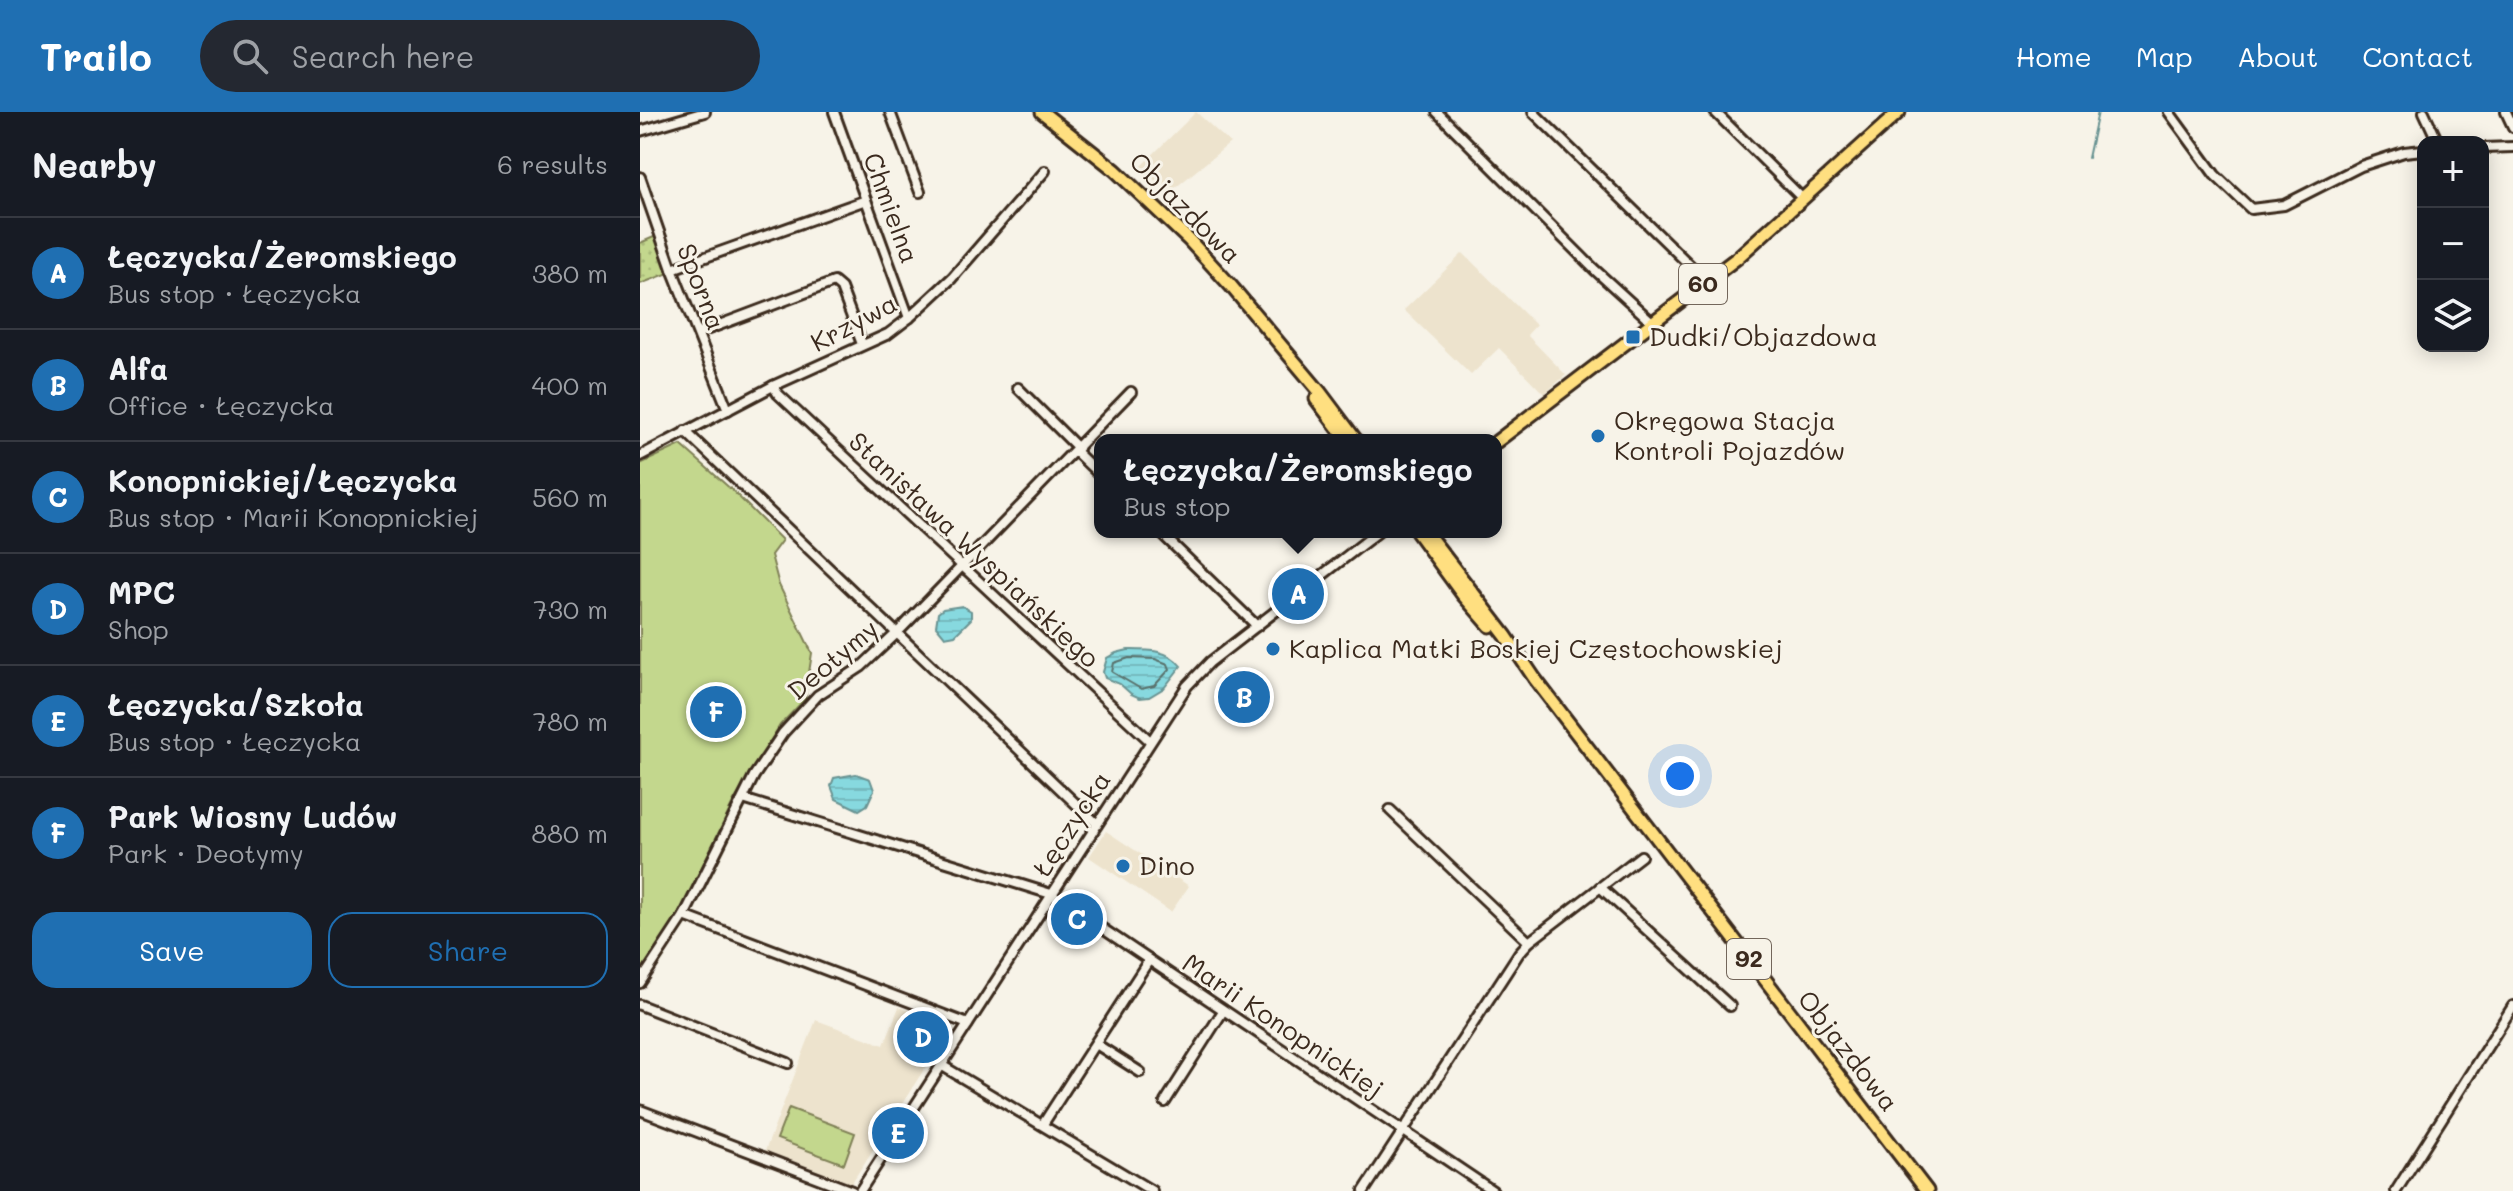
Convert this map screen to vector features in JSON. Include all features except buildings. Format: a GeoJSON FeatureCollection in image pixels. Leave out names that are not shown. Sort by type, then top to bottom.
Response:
{"type":"FeatureCollection","features":[{"type":"Feature","properties":{"kind":"main road","name":"Objazdowa"},"geometry":{"type":"LineString","coordinates":[[1042,112],[1115,170],[1166,217],[1231,286],[1352,434]]}},
{"type":"Feature","properties":{"kind":"main road","name":"60"},"geometry":{"type":"LineString","coordinates":[[1502,437],[1737,258],[1899,112]]}},
{"type":"Feature","properties":{"kind":"main road","name":"Objazdowa"},"geometry":{"type":"LineString","coordinates":[[1283,349],[1343,434]]}},
{"type":"Feature","properties":{"kind":"main road","name":"Objazdowa"},"geometry":{"type":"LineString","coordinates":[[1423,538],[1497,624],[1530,672],[1927,1191]]}},
{"type":"Feature","properties":{"kind":"street"},"geometry":{"type":"LineString","coordinates":[[640,131],[705,112]]}},
{"type":"Feature","properties":{"kind":"street","name":"Chmielna"},"geometry":{"type":"LineString","coordinates":[[834,112],[909,318]]}},
{"type":"Feature","properties":{"kind":"street"},"geometry":{"type":"LineString","coordinates":[[890,112],[920,192]]}},
{"type":"Feature","properties":{"kind":"street"},"geometry":{"type":"LineString","coordinates":[[1437,112],[1595,270],[1652,322]]}},
{"type":"Feature","properties":{"kind":"street"},"geometry":{"type":"LineString","coordinates":[[1533,112],[1706,281]]}},
{"type":"Feature","properties":{"kind":"street"},"geometry":{"type":"LineString","coordinates":[[1715,112],[1803,199]]}},
{"type":"Feature","properties":{"kind":"street"},"geometry":{"type":"LineString","coordinates":[[2169,112],[2215,175],[2251,209],[2284,205],[2361,166],[2417,151]]}},
{"type":"Feature","properties":{"kind":"street"},"geometry":{"type":"LineString","coordinates":[[2424,112],[2435,136]]}},
{"type":"Feature","properties":{"kind":"street"},"geometry":{"type":"LineString","coordinates":[[2506,112],[2513,127]]}},
{"type":"Feature","properties":{"kind":"street"},"geometry":{"type":"LineString","coordinates":[[2489,148],[2513,147]]}},
{"type":"Feature","properties":{"kind":"street","name":"Krzywa"},"geometry":{"type":"LineString","coordinates":[[640,456],[773,386],[888,334],[952,278],[1045,171]]}},
{"type":"Feature","properties":{"kind":"street","name":"Sporna"},"geometry":{"type":"LineString","coordinates":[[640,177],[672,269],[728,410]]}},
{"type":"Feature","properties":{"kind":"street"},"geometry":{"type":"LineString","coordinates":[[672,269],[866,200]]}},
{"type":"Feature","properties":{"kind":"street"},"geometry":{"type":"LineString","coordinates":[[698,333],[834,282],[841,288],[862,344]]}},
{"type":"Feature","properties":{"kind":"street","name":"Stanisława Wyspiańskiego"},"geometry":{"type":"LineString","coordinates":[[773,386],[1150,741]]}},
{"type":"Feature","properties":{"kind":"street"},"geometry":{"type":"LineString","coordinates":[[1018,388],[1094,468]]}},
{"type":"Feature","properties":{"kind":"street","name":"Deotymy"},"geometry":{"type":"LineString","coordinates":[[640,983],[684,916],[769,752],[797,715],[818,695],[861,667],[897,633],[1131,392]]}},
{"type":"Feature","properties":{"kind":"street"},"geometry":{"type":"LineString","coordinates":[[685,431],[1096,823]]}},
{"type":"Feature","properties":{"kind":"street"},"geometry":{"type":"LineString","coordinates":[[1166,538],[1257,626]]}},
{"type":"Feature","properties":{"kind":"street","name":"Łęczycka"},"geometry":{"type":"LineString","coordinates":[[860,1191],[1187,686],[1210,662],[1370,538]]}},
{"type":"Feature","properties":{"kind":"street","name":"Marii Konopnickiej"},"geometry":{"type":"LineString","coordinates":[[743,799],[1051,894],[1493,1191]]}},
{"type":"Feature","properties":{"kind":"street"},"geometry":{"type":"LineString","coordinates":[[1390,810],[1529,942]]}},
{"type":"Feature","properties":{"kind":"street"},"geometry":{"type":"LineString","coordinates":[[1364,1191],[1519,953],[1641,856]]}},
{"type":"Feature","properties":{"kind":"street"},"geometry":{"type":"LineString","coordinates":[[1600,887],[1730,1006]]}},
{"type":"Feature","properties":{"kind":"street"},"geometry":{"type":"LineString","coordinates":[[684,916],[968,1024]]}},
{"type":"Feature","properties":{"kind":"street"},"geometry":{"type":"LineString","coordinates":[[1043,1124],[1149,960]]}},
{"type":"Feature","properties":{"kind":"street"},"geometry":{"type":"LineString","coordinates":[[640,1005],[788,1063]]}},
{"type":"Feature","properties":{"kind":"street"},"geometry":{"type":"LineString","coordinates":[[2396,1191],[2513,1006]]}},
{"type":"Feature","properties":{"kind":"street"},"geometry":{"type":"LineString","coordinates":[[1166,1103],[1223,1011]]}},
{"type":"Feature","properties":{"kind":"street"},"geometry":{"type":"LineString","coordinates":[[1096,1044],[1140,1072]]}},
{"type":"Feature","properties":{"kind":"street"},"geometry":{"type":"LineString","coordinates":[[941,1065],[1152,1191]]}},
{"type":"Feature","properties":{"kind":"street"},"geometry":{"type":"LineString","coordinates":[[640,1110],[852,1191]]}},
{"type":"Feature","properties":{"kind":"shaded area"},"geometry":{"type":"Polygon","coordinates":[[[1196,112],[1230,143],[1169,193],[1140,167],[1196,112]]]}},
{"type":"Feature","properties":{"kind":"shaded area"},"geometry":{"type":"Polygon","coordinates":[[[1463,253],[1536,325],[1527,335],[1566,375],[1544,394],[1499,348],[1471,375],[1404,310],[1463,253]]]}},
{"type":"Feature","properties":{"kind":"shaded area"},"geometry":{"type":"Polygon","coordinates":[[[1106,831],[1189,886],[1171,912],[1089,857],[1106,831]]]}},
{"type":"Feature","properties":{"kind":"shaded area"},"geometry":{"type":"Polygon","coordinates":[[[899,1007],[951,1027],[851,1184],[765,1151],[816,1020],[884,1045],[899,1007]]]}},
{"type":"Feature","properties":{"kind":"green space"},"geometry":{"type":"Polygon","coordinates":[[[656,236],[669,273],[640,284],[640,243],[656,236]]]}},
{"type":"Feature","properties":{"kind":"green space"},"geometry":{"type":"Polygon","coordinates":[[[681,445],[782,540],[771,555],[779,585],[812,653],[805,699],[780,725],[734,801],[679,914],[640,973],[640,464],[681,445]]]}},
{"type":"Feature","properties":{"kind":"green space"},"geometry":{"type":"Polygon","coordinates":[[[789,1108],[855,1133],[844,1164],[777,1139],[789,1108]]]}},
{"type":"Feature","properties":{"kind":"water"},"geometry":{"type":"Polygon","coordinates":[[[962,606],[971,611],[971,619],[955,635],[945,637],[936,626],[938,613],[943,609],[962,606]]]}},
{"type":"Feature","properties":{"kind":"water"},"geometry":{"type":"Polygon","coordinates":[[[1128,650],[1164,653],[1181,666],[1164,688],[1149,697],[1140,698],[1105,678],[1103,672],[1107,658],[1128,650]]]}},
{"type":"Feature","properties":{"kind":"water"},"geometry":{"type":"Polygon","coordinates":[[[856,774],[870,779],[874,790],[867,805],[859,810],[836,799],[831,786],[834,778],[856,774]]]}},
{"type":"Feature","properties":{"kind":"waterway"},"geometry":{"type":"LineString","coordinates":[[2088,158],[2098,112]]}},
{"type":"Feature","properties":{"kind":"place","name":"Dudki/Objazdowa"},"geometry":{"type":"Point","coordinates":[1633,337]}},
{"type":"Feature","properties":{"kind":"place","name":"Okręgowa Stacja Kontroli Pojazdów"},"geometry":{"type":"Point","coordinates":[1598,436]}},
{"type":"Feature","properties":{"kind":"place","name":"Łęczycka/Żeromskiego"},"geometry":{"type":"Point","coordinates":[1298,594]}},
{"type":"Feature","properties":{"kind":"place","name":"Kaplica Matki Boskiej Częstochowskiej"},"geometry":{"type":"Point","coordinates":[1273,649]}},
{"type":"Feature","properties":{"kind":"place","name":"Alfa"},"geometry":{"type":"Point","coordinates":[1244,697]}},
{"type":"Feature","properties":{"kind":"place","name":"Park Wiosny Ludów"},"geometry":{"type":"Point","coordinates":[716,712]}},
{"type":"Feature","properties":{"kind":"place","name":"Dino"},"geometry":{"type":"Point","coordinates":[1123,866]}},
{"type":"Feature","properties":{"kind":"place","name":"Konopnickiej/Łęczycka"},"geometry":{"type":"Point","coordinates":[1077,919]}},
{"type":"Feature","properties":{"kind":"place","name":"MPC"},"geometry":{"type":"Point","coordinates":[923,1037]}},
{"type":"Feature","properties":{"kind":"place","name":"Łęczycka/Szkoła"},"geometry":{"type":"Point","coordinates":[898,1133]}}]}
